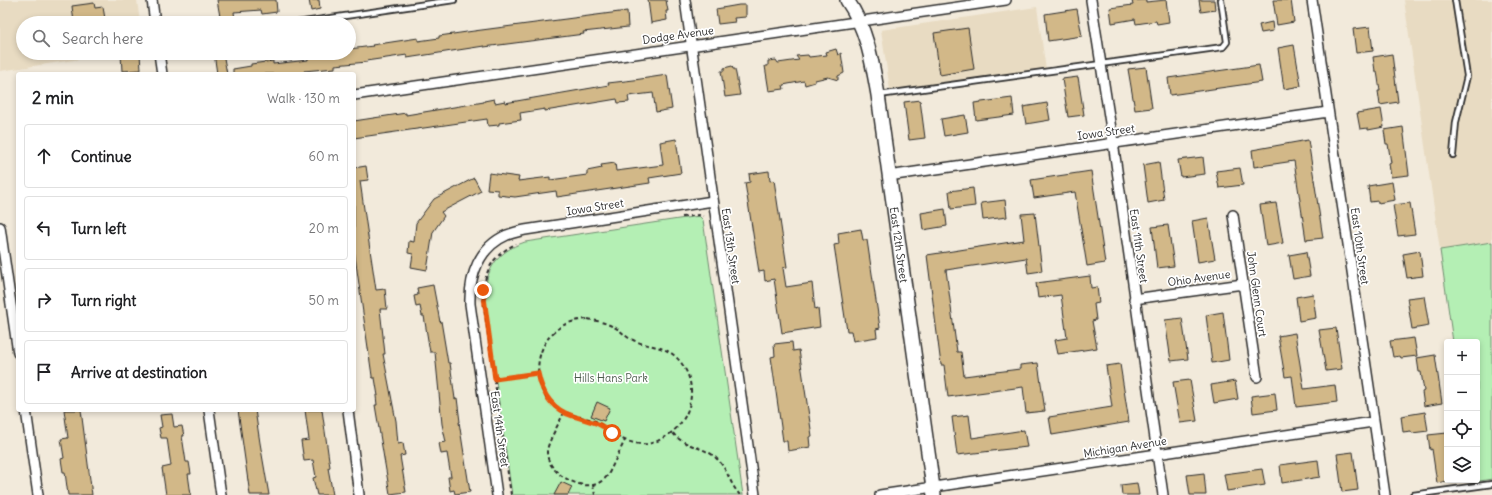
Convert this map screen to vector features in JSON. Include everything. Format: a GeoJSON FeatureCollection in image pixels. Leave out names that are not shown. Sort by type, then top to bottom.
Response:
{"type":"FeatureCollection","features":[{"type":"Feature","properties":{"kind":"street"},"geometry":{"type":"LineString","coordinates":[[152,0],[154,16]]}},
{"type":"Feature","properties":{"kind":"street","name":"East 13th Street"},"geometry":{"type":"LineString","coordinates":[[685,0],[690,46],[755,495]]}},
{"type":"Feature","properties":{"kind":"street","name":"East 12th Street"},"geometry":{"type":"LineString","coordinates":[[847,0],[866,36],[878,95],[888,176],[933,491]]}},
{"type":"Feature","properties":{"kind":"street","name":"Dodge Avenue"},"geometry":{"type":"LineString","coordinates":[[356,95],[1006,0]]}},
{"type":"Feature","properties":{"kind":"street","name":"East 11th Street"},"geometry":{"type":"LineString","coordinates":[[1091,0],[1113,142],[1134,299],[1163,495]]}},
{"type":"Feature","properties":{"kind":"street","name":"East 10th Street"},"geometry":{"type":"LineString","coordinates":[[1312,0],[1385,495]]}},
{"type":"Feature","properties":{"kind":"street"},"geometry":{"type":"LineString","coordinates":[[160,60],[162,72]]}},
{"type":"Feature","properties":{"kind":"street","name":"Iowa Street"},"geometry":{"type":"LineString","coordinates":[[888,176],[1113,142],[1328,112]]}},
{"type":"Feature","properties":{"kind":"street","name":"Iowa Street"},"geometry":{"type":"LineString","coordinates":[[486,250],[496,241],[507,235],[525,230],[713,201]]}},
{"type":"Feature","properties":{"kind":"street","name":"John Glenn Court"},"geometry":{"type":"LineString","coordinates":[[1233,215],[1257,377]]}},
{"type":"Feature","properties":{"kind":"street"},"geometry":{"type":"LineString","coordinates":[[0,226],[16,340]]}},
{"type":"Feature","properties":{"kind":"street","name":"East 14th Street"},"geometry":{"type":"LineString","coordinates":[[486,250],[472,275],[470,304],[497,495]]}},
{"type":"Feature","properties":{"kind":"street","name":"Ohio Avenue"},"geometry":{"type":"LineString","coordinates":[[1134,299],[1243,284]]}},
{"type":"Feature","properties":{"kind":"street"},"geometry":{"type":"LineString","coordinates":[[26,412],[38,495]]}},
{"type":"Feature","properties":{"kind":"street"},"geometry":{"type":"LineString","coordinates":[[209,412],[221,495]]}},
{"type":"Feature","properties":{"kind":"street"},"geometry":{"type":"LineString","coordinates":[[348,412],[359,495]]}},
{"type":"Feature","properties":{"kind":"street","name":"Michigan Avenue"},"geometry":{"type":"LineString","coordinates":[[880,495],[933,491],[1158,454],[1374,422]]}},
{"type":"Feature","properties":{"kind":"lane"},"geometry":{"type":"LineString","coordinates":[[342,16],[437,1],[454,0]]}},
{"type":"Feature","properties":{"kind":"lane"},"geometry":{"type":"LineString","coordinates":[[878,95],[1223,47],[1227,42],[1221,0]]}},
{"type":"Feature","properties":{"kind":"lane"},"geometry":{"type":"LineString","coordinates":[[1452,155],[1456,122],[1466,76],[1455,0]]}},
{"type":"Feature","properties":{"kind":"lane"},"geometry":{"type":"LineString","coordinates":[[1413,495],[1492,484]]}},
{"type":"Feature","properties":{"kind":"path"},"geometry":{"type":"LineString","coordinates":[[676,218],[699,215],[703,216]]}},
{"type":"Feature","properties":{"kind":"path"},"geometry":{"type":"LineString","coordinates":[[511,495],[483,300],[484,281],[487,272],[498,256],[521,242]]}},
{"type":"Feature","properties":{"kind":"path"},"geometry":{"type":"LineString","coordinates":[[588,319],[602,322],[620,330],[632,339],[659,347],[676,357],[687,373],[691,383],[690,407],[686,417],[673,433],[654,443],[641,444],[625,440],[595,421],[573,416],[554,406],[547,399],[542,390],[538,373],[540,354],[548,339],[559,328],[576,321],[588,319]]}},
{"type":"Feature","properties":{"kind":"path"},"geometry":{"type":"LineString","coordinates":[[495,379],[538,373]]}},
{"type":"Feature","properties":{"kind":"path"},"geometry":{"type":"LineString","coordinates":[[564,412],[547,452],[549,463],[552,468],[568,480],[593,485],[600,482],[608,475],[625,440]]}},
{"type":"Feature","properties":{"kind":"path"},"geometry":{"type":"LineString","coordinates":[[673,433],[680,440],[705,450],[716,457],[723,465],[731,484],[740,495]]}},
{"type":"Feature","properties":{"kind":"path"},"geometry":{"type":"LineString","coordinates":[[593,485],[595,495]]}},
{"type":"Feature","properties":{"kind":"shaded area"},"geometry":{"type":"Polygon","coordinates":[[[137,0],[139,16],[16,16],[16,60],[74,60],[0,71],[0,1],[137,0]]]}},
{"type":"Feature","properties":{"kind":"shaded area"},"geometry":{"type":"Polygon","coordinates":[[[1404,0],[1492,0],[1492,242],[1440,250],[1404,0]]]}},
{"type":"Feature","properties":{"kind":"shaded area"},"geometry":{"type":"Polygon","coordinates":[[[1037,7],[1046,70],[890,90],[881,30],[1037,7]]]}},
{"type":"Feature","properties":{"kind":"green space","name":"Hills Hans Park"},"geometry":{"type":"Polygon","coordinates":[[[699,216],[703,220],[743,495],[512,495],[485,304],[486,283],[493,265],[506,252],[525,242],[699,216]]]}},
{"type":"Feature","properties":{"kind":"green space"},"geometry":{"type":"Polygon","coordinates":[[[1492,242],[1492,479],[1480,481],[1480,339],[1453,339],[1440,250],[1492,242]]]}},
{"type":"Feature","properties":{"kind":"building"},"geometry":{"type":"Polygon","coordinates":[[[217,0],[276,0],[277,12],[262,14],[261,10],[234,12],[234,16],[220,16],[217,0]]]}},
{"type":"Feature","properties":{"kind":"building"},"geometry":{"type":"Polygon","coordinates":[[[309,0],[319,0],[320,9],[311,11],[309,0]]]}},
{"type":"Feature","properties":{"kind":"building"},"geometry":{"type":"Polygon","coordinates":[[[648,0],[666,0],[668,11],[666,11],[667,20],[651,23],[648,0]]]}},
{"type":"Feature","properties":{"kind":"building"},"geometry":{"type":"Polygon","coordinates":[[[1146,0],[1146,2],[1166,0],[1169,22],[1157,24],[1156,21],[1136,24],[1135,19],[1112,23],[1110,8],[1133,5],[1132,1],[1146,0]]]}},
{"type":"Feature","properties":{"kind":"building"},"geometry":{"type":"Polygon","coordinates":[[[1199,0],[1214,0],[1215,10],[1201,12],[1199,0]]]}},
{"type":"Feature","properties":{"kind":"building"},"geometry":{"type":"Polygon","coordinates":[[[1273,0],[1291,0],[1294,22],[1277,25],[1273,0]]]}},
{"type":"Feature","properties":{"kind":"building"},"geometry":{"type":"Polygon","coordinates":[[[94,3],[95,8],[103,7],[104,16],[73,16],[72,6],[94,3]]]}},
{"type":"Feature","properties":{"kind":"building"},"geometry":{"type":"Polygon","coordinates":[[[746,5],[746,17],[734,18],[735,22],[718,24],[716,9],[746,5]]]}},
{"type":"Feature","properties":{"kind":"building"},"geometry":{"type":"Polygon","coordinates":[[[1077,9],[1082,36],[1048,41],[1045,14],[1077,9]]]}},
{"type":"Feature","properties":{"kind":"building"},"geometry":{"type":"Polygon","coordinates":[[[627,11],[628,27],[583,32],[584,34],[484,46],[407,58],[407,55],[366,61],[367,62],[335,65],[335,68],[304,72],[233,72],[233,69],[251,66],[251,64],[273,61],[273,64],[308,60],[356,60],[356,48],[418,38],[418,41],[439,38],[439,36],[627,11]]]}},
{"type":"Feature","properties":{"kind":"building"},"geometry":{"type":"Polygon","coordinates":[[[1272,22],[1273,31],[1261,33],[1259,25],[1272,22]]]}},
{"type":"Feature","properties":{"kind":"building"},"geometry":{"type":"Polygon","coordinates":[[[1370,27],[1373,51],[1356,53],[1353,29],[1370,27]]]}},
{"type":"Feature","properties":{"kind":"building"},"geometry":{"type":"Polygon","coordinates":[[[968,28],[974,69],[940,75],[934,33],[968,28]]]}},
{"type":"Feature","properties":{"kind":"building"},"geometry":{"type":"Polygon","coordinates":[[[1294,45],[1301,86],[1284,89],[1278,48],[1294,45]]]}},
{"type":"Feature","properties":{"kind":"building"},"geometry":{"type":"Polygon","coordinates":[[[836,49],[838,55],[841,53],[844,73],[838,76],[838,80],[828,77],[815,80],[815,82],[805,85],[804,81],[783,85],[784,89],[769,91],[765,66],[768,66],[768,61],[776,60],[778,63],[799,60],[796,56],[808,55],[809,57],[827,55],[826,52],[836,49]]]}},
{"type":"Feature","properties":{"kind":"building"},"geometry":{"type":"Polygon","coordinates":[[[1392,54],[1398,102],[1380,105],[1378,91],[1380,91],[1373,57],[1392,54]]]}},
{"type":"Feature","properties":{"kind":"building"},"geometry":{"type":"Polygon","coordinates":[[[121,60],[140,60],[141,70],[122,71],[121,60]]]}},
{"type":"Feature","properties":{"kind":"building"},"geometry":{"type":"Polygon","coordinates":[[[215,60],[224,60],[227,72],[217,72],[215,60]]]}},
{"type":"Feature","properties":{"kind":"building"},"geometry":{"type":"Polygon","coordinates":[[[1259,65],[1262,82],[1170,95],[1168,78],[1259,65]]]}},
{"type":"Feature","properties":{"kind":"building"},"geometry":{"type":"Polygon","coordinates":[[[732,66],[733,69],[735,69],[740,95],[725,97],[721,71],[724,71],[724,68],[732,66]]]}},
{"type":"Feature","properties":{"kind":"building"},"geometry":{"type":"Polygon","coordinates":[[[1146,67],[1152,108],[1135,110],[1128,69],[1146,67]]]}},
{"type":"Feature","properties":{"kind":"building"},"geometry":{"type":"Polygon","coordinates":[[[667,75],[672,109],[656,112],[653,93],[628,96],[629,102],[618,103],[617,99],[545,111],[545,109],[520,113],[521,120],[499,123],[499,125],[488,126],[487,119],[356,138],[356,121],[406,113],[406,115],[494,99],[495,103],[505,101],[505,103],[609,85],[608,83],[667,75]]]}},
{"type":"Feature","properties":{"kind":"building"},"geometry":{"type":"Polygon","coordinates":[[[1078,77],[1084,115],[1068,117],[1062,79],[1078,77]]]}},
{"type":"Feature","properties":{"kind":"building"},"geometry":{"type":"Polygon","coordinates":[[[1012,98],[1014,115],[976,120],[974,103],[1012,98]]]}},
{"type":"Feature","properties":{"kind":"building"},"geometry":{"type":"Polygon","coordinates":[[[920,100],[925,138],[909,140],[904,102],[920,100]]]}},
{"type":"Feature","properties":{"kind":"building"},"geometry":{"type":"Polygon","coordinates":[[[1047,103],[1050,120],[1026,124],[1023,107],[1047,103]]]}},
{"type":"Feature","properties":{"kind":"building"},"geometry":{"type":"Polygon","coordinates":[[[1381,109],[1384,127],[1368,130],[1368,128],[1360,129],[1357,113],[1381,109]]]}},
{"type":"Feature","properties":{"kind":"building"},"geometry":{"type":"Polygon","coordinates":[[[965,115],[968,132],[944,136],[941,119],[965,115]]]}},
{"type":"Feature","properties":{"kind":"building"},"geometry":{"type":"Polygon","coordinates":[[[1403,127],[1409,175],[1391,177],[1389,164],[1391,163],[1384,130],[1403,127]]]}},
{"type":"Feature","properties":{"kind":"building"},"geometry":{"type":"Polygon","coordinates":[[[676,139],[681,173],[649,178],[650,183],[557,197],[556,191],[515,197],[498,195],[498,190],[487,189],[489,173],[519,177],[518,181],[550,177],[550,180],[587,175],[587,171],[602,168],[601,165],[615,163],[616,171],[663,165],[660,142],[676,139]]]}},
{"type":"Feature","properties":{"kind":"building"},"geometry":{"type":"Polygon","coordinates":[[[1308,140],[1323,238],[1306,240],[1294,161],[1254,167],[1252,150],[1308,140]]]}},
{"type":"Feature","properties":{"kind":"building"},"geometry":{"type":"Polygon","coordinates":[[[1203,157],[1205,174],[1181,177],[1178,160],[1203,157]]]}},
{"type":"Feature","properties":{"kind":"building"},"geometry":{"type":"Polygon","coordinates":[[[1159,162],[1164,200],[1148,203],[1143,165],[1159,162]]]}},
{"type":"Feature","properties":{"kind":"building"},"geometry":{"type":"Polygon","coordinates":[[[366,166],[368,180],[360,181],[376,290],[385,289],[387,309],[380,309],[385,354],[383,354],[396,421],[398,444],[403,443],[405,455],[400,456],[406,492],[390,494],[375,405],[377,405],[376,396],[378,396],[375,378],[372,378],[356,263],[356,168],[366,166]]]}},
{"type":"Feature","properties":{"kind":"building"},"geometry":{"type":"Polygon","coordinates":[[[1240,168],[1243,185],[1219,188],[1216,171],[1240,168]]]}},
{"type":"Feature","properties":{"kind":"building"},"geometry":{"type":"Polygon","coordinates":[[[769,171],[770,181],[774,180],[787,267],[783,268],[786,287],[812,283],[815,309],[818,308],[820,327],[782,333],[774,279],[765,281],[764,271],[759,272],[745,183],[750,182],[749,174],[769,171]]]}},
{"type":"Feature","properties":{"kind":"building"},"geometry":{"type":"Polygon","coordinates":[[[1091,171],[1105,263],[1087,266],[1075,192],[1034,198],[1031,180],[1091,171]]]}},
{"type":"Feature","properties":{"kind":"building"},"geometry":{"type":"Polygon","coordinates":[[[474,178],[481,191],[441,212],[444,216],[433,232],[427,270],[411,267],[413,254],[408,253],[409,241],[414,242],[416,223],[434,199],[474,178]]]}},
{"type":"Feature","properties":{"kind":"building"},"geometry":{"type":"Polygon","coordinates":[[[1392,182],[1395,200],[1378,203],[1378,201],[1370,202],[1368,186],[1392,182]]]}},
{"type":"Feature","properties":{"kind":"building"},"geometry":{"type":"Polygon","coordinates":[[[973,188],[975,206],[951,209],[949,191],[973,188]]]}},
{"type":"Feature","properties":{"kind":"building"},"geometry":{"type":"Polygon","coordinates":[[[1005,200],[1007,217],[983,220],[981,203],[1005,200]]]}},
{"type":"Feature","properties":{"kind":"building"},"geometry":{"type":"Polygon","coordinates":[[[1276,203],[1283,243],[1266,246],[1260,205],[1276,203]]]}},
{"type":"Feature","properties":{"kind":"building"},"geometry":{"type":"Polygon","coordinates":[[[1410,203],[1415,234],[1398,236],[1393,205],[1410,203]]]}},
{"type":"Feature","properties":{"kind":"building"},"geometry":{"type":"Polygon","coordinates":[[[945,209],[947,226],[923,230],[921,213],[945,209]]]}},
{"type":"Feature","properties":{"kind":"building"},"geometry":{"type":"Polygon","coordinates":[[[1035,213],[1042,271],[1028,273],[1026,258],[946,270],[957,352],[961,352],[964,376],[1020,369],[1020,365],[1038,363],[1045,411],[1026,413],[1023,387],[948,397],[944,365],[941,365],[927,255],[1024,240],[1021,214],[1035,213]]]}},
{"type":"Feature","properties":{"kind":"building"},"geometry":{"type":"Polygon","coordinates":[[[1208,218],[1215,259],[1198,262],[1192,221],[1208,218]]]}},
{"type":"Feature","properties":{"kind":"building"},"geometry":{"type":"Polygon","coordinates":[[[1168,225],[1174,266],[1157,268],[1152,227],[1168,225]]]}},
{"type":"Feature","properties":{"kind":"building"},"geometry":{"type":"Polygon","coordinates":[[[861,229],[863,240],[867,240],[880,328],[876,329],[877,337],[853,341],[851,331],[847,331],[834,245],[839,244],[838,233],[861,229]]]}},
{"type":"Feature","properties":{"kind":"building"},"geometry":{"type":"Polygon","coordinates":[[[1420,251],[1423,276],[1407,278],[1403,254],[1420,251]]]}},
{"type":"Feature","properties":{"kind":"building"},"geometry":{"type":"Polygon","coordinates":[[[1306,252],[1310,276],[1293,279],[1289,255],[1306,252]]]}},
{"type":"Feature","properties":{"kind":"building"},"geometry":{"type":"Polygon","coordinates":[[[1090,276],[1091,288],[1097,287],[1099,303],[1094,304],[1096,320],[1092,321],[1097,348],[1058,354],[1055,340],[1067,338],[1061,295],[1038,298],[1036,283],[1090,276]]]}},
{"type":"Feature","properties":{"kind":"building"},"geometry":{"type":"Polygon","coordinates":[[[433,285],[448,363],[450,363],[455,399],[457,398],[459,422],[470,492],[455,494],[454,490],[450,491],[448,477],[451,477],[447,453],[441,454],[439,443],[446,442],[442,424],[435,352],[430,352],[424,316],[422,316],[420,306],[416,307],[414,296],[418,295],[417,288],[433,285]]]}},
{"type":"Feature","properties":{"kind":"building"},"geometry":{"type":"Polygon","coordinates":[[[1313,294],[1316,318],[1299,321],[1296,297],[1313,294]]]}},
{"type":"Feature","properties":{"kind":"building"},"geometry":{"type":"Polygon","coordinates":[[[1424,296],[1429,326],[1412,329],[1407,298],[1424,296]]]}},
{"type":"Feature","properties":{"kind":"building"},"geometry":{"type":"Polygon","coordinates":[[[1223,312],[1229,360],[1212,363],[1206,315],[1223,312]]]}},
{"type":"Feature","properties":{"kind":"building"},"geometry":{"type":"Polygon","coordinates":[[[1182,318],[1188,359],[1171,361],[1165,320],[1182,318]]]}},
{"type":"Feature","properties":{"kind":"building"},"geometry":{"type":"Polygon","coordinates":[[[1336,328],[1342,369],[1326,371],[1319,330],[1336,328]]]}},
{"type":"Feature","properties":{"kind":"building"},"geometry":{"type":"Polygon","coordinates":[[[1295,333],[1304,389],[1335,385],[1337,402],[1296,407],[1292,376],[1285,377],[1278,336],[1295,333]]]}},
{"type":"Feature","properties":{"kind":"building"},"geometry":{"type":"Polygon","coordinates":[[[1414,338],[1417,356],[1401,358],[1400,356],[1393,357],[1390,341],[1414,338]]]}},
{"type":"Feature","properties":{"kind":"building"},"geometry":{"type":"Polygon","coordinates":[[[792,342],[793,351],[799,350],[812,436],[809,437],[810,447],[788,451],[787,441],[783,441],[771,357],[775,356],[774,344],[792,342]]]}},
{"type":"Feature","properties":{"kind":"building"},"geometry":{"type":"Polygon","coordinates":[[[1435,355],[1442,403],[1424,406],[1422,392],[1424,391],[1417,358],[1435,355]]]}},
{"type":"Feature","properties":{"kind":"building"},"geometry":{"type":"Polygon","coordinates":[[[1120,364],[1129,422],[1052,435],[1049,417],[1112,407],[1106,366],[1120,364]]]}},
{"type":"Feature","properties":{"kind":"building"},"geometry":{"type":"Polygon","coordinates":[[[1190,380],[1197,421],[1180,423],[1173,382],[1190,380]]]}},
{"type":"Feature","properties":{"kind":"building"},"geometry":{"type":"Polygon","coordinates":[[[1235,381],[1238,399],[1214,403],[1211,385],[1235,381]]]}},
{"type":"Feature","properties":{"kind":"building"},"geometry":{"type":"Polygon","coordinates":[[[1275,393],[1277,410],[1253,413],[1251,396],[1275,393]]]}},
{"type":"Feature","properties":{"kind":"building"},"geometry":{"type":"Polygon","coordinates":[[[597,402],[610,408],[604,421],[591,416],[597,402]]]}},
{"type":"Feature","properties":{"kind":"building"},"geometry":{"type":"Polygon","coordinates":[[[64,412],[81,412],[92,495],[68,495],[65,472],[63,472],[61,459],[64,458],[61,439],[68,438],[64,412]]]}},
{"type":"Feature","properties":{"kind":"building"},"geometry":{"type":"Polygon","coordinates":[[[238,412],[255,412],[269,495],[250,495],[238,412]]]}},
{"type":"Feature","properties":{"kind":"building"},"geometry":{"type":"Polygon","coordinates":[[[305,412],[322,412],[330,467],[328,468],[333,495],[317,495],[313,478],[316,477],[313,460],[304,461],[301,441],[309,440],[305,412]]]}},
{"type":"Feature","properties":{"kind":"building"},"geometry":{"type":"Polygon","coordinates":[[[1425,412],[1428,431],[1412,433],[1411,431],[1403,432],[1401,416],[1425,412]]]}},
{"type":"Feature","properties":{"kind":"building"},"geometry":{"type":"Polygon","coordinates":[[[172,414],[174,427],[182,426],[186,462],[189,462],[191,474],[188,474],[191,495],[166,495],[162,468],[171,466],[167,438],[161,438],[159,428],[162,427],[160,415],[172,414]]]}},
{"type":"Feature","properties":{"kind":"building"},"geometry":{"type":"Polygon","coordinates":[[[969,415],[972,438],[1024,430],[1027,447],[957,455],[952,417],[969,415]]]}},
{"type":"Feature","properties":{"kind":"building"},"geometry":{"type":"Polygon","coordinates":[[[1444,433],[1444,482],[1437,483],[1432,449],[1430,450],[1428,435],[1444,433]]]}},
{"type":"Feature","properties":{"kind":"building"},"geometry":{"type":"Polygon","coordinates":[[[1353,452],[1358,490],[1342,492],[1337,454],[1353,452]]]}},
{"type":"Feature","properties":{"kind":"building"},"geometry":{"type":"Polygon","coordinates":[[[1318,460],[1320,477],[1282,483],[1280,465],[1318,460]]]}},
{"type":"Feature","properties":{"kind":"building"},"geometry":{"type":"Polygon","coordinates":[[[1262,469],[1265,485],[1227,491],[1224,474],[1262,469]]]}},
{"type":"Feature","properties":{"kind":"building"},"geometry":{"type":"Polygon","coordinates":[[[1204,473],[1206,495],[1190,495],[1187,475],[1204,473]]]}},
{"type":"Feature","properties":{"kind":"building"},"geometry":{"type":"Polygon","coordinates":[[[561,482],[572,487],[568,495],[554,495],[561,482]]]}},
{"type":"Feature","properties":{"kind":"building"},"geometry":{"type":"Polygon","coordinates":[[[1137,483],[1139,495],[1122,495],[1121,485],[1137,483]]]}},
{"type":"Feature","properties":{"kind":"route"},"geometry":{"type":"LineString","coordinates":[[483,290],[483,300],[495,379],[538,373],[542,390],[547,399],[554,406],[573,416],[595,421],[607,428],[612,433]]}}]}
